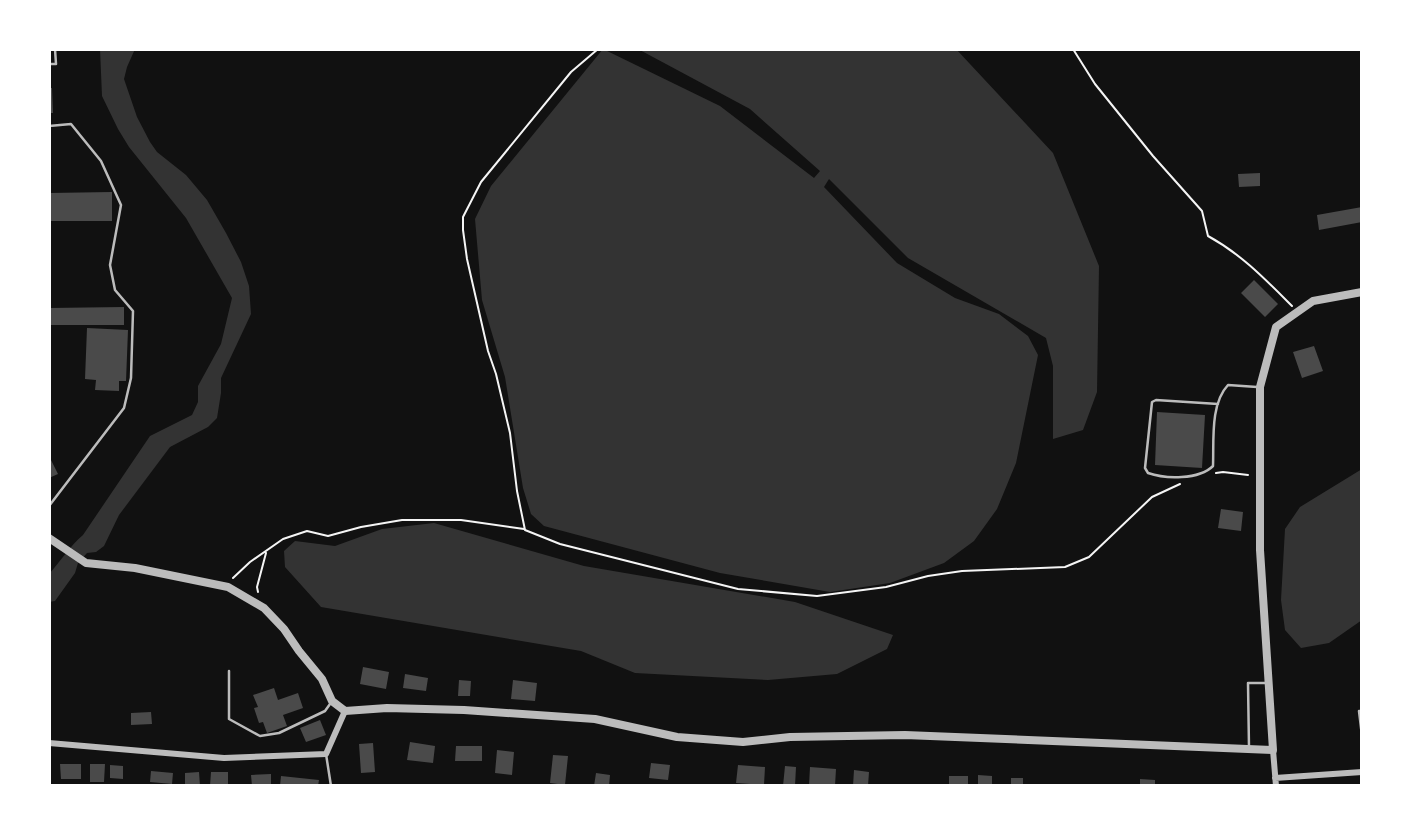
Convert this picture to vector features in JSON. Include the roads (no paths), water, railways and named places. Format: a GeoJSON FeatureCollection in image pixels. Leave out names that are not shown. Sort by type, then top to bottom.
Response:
{"type":"FeatureCollection","features":[{"type":"Feature","properties":{"kind":"street"},"geometry":{"type":"LineString","coordinates":[[1362,292],[1313,301],[1276,327],[1260,387],[1260,550],[1275,782],[1362,772]]}},
{"type":"Feature","properties":{"kind":"street"},"geometry":{"type":"LineString","coordinates":[[49,538],[86,563],[135,568],[228,587],[264,608],[284,629],[322,679],[332,701],[345,711],[387,708],[464,710],[595,719],[677,737],[743,741],[790,737],[905,735],[1273,750]]}},
{"type":"Feature","properties":{"kind":"street"},"geometry":{"type":"LineString","coordinates":[[49,743],[224,758],[326,754],[345,711]]}},
{"type":"Feature","properties":{"kind":"lane"},"geometry":{"type":"LineString","coordinates":[[49,64],[56,64],[55,49]]}},
{"type":"Feature","properties":{"kind":"lane"},"geometry":{"type":"LineString","coordinates":[[49,125],[71,124],[101,161],[121,205],[110,265],[116,290],[133,311],[131,377],[124,408],[49,506]]}},
{"type":"Feature","properties":{"kind":"lane"},"geometry":{"type":"LineString","coordinates":[[1218,404],[1156,400],[1152,402],[1144,468],[1148,473],[1192,476],[1208,471],[1213,466],[1218,404],[1222,392],[1228,386],[1260,387]]}},
{"type":"Feature","properties":{"kind":"lane"},"geometry":{"type":"LineString","coordinates":[[229,671],[229,719],[260,736],[279,733],[325,710],[332,701]]}},
{"type":"Feature","properties":{"kind":"lane"},"geometry":{"type":"LineString","coordinates":[[1249,750],[1248,683],[1270,682]]}},
{"type":"Feature","properties":{"kind":"lane"},"geometry":{"type":"LineString","coordinates":[[1362,711],[1359,711],[1362,736]]}},
{"type":"Feature","properties":{"kind":"lane"},"geometry":{"type":"LineString","coordinates":[[326,754],[331,786]]}}]}
